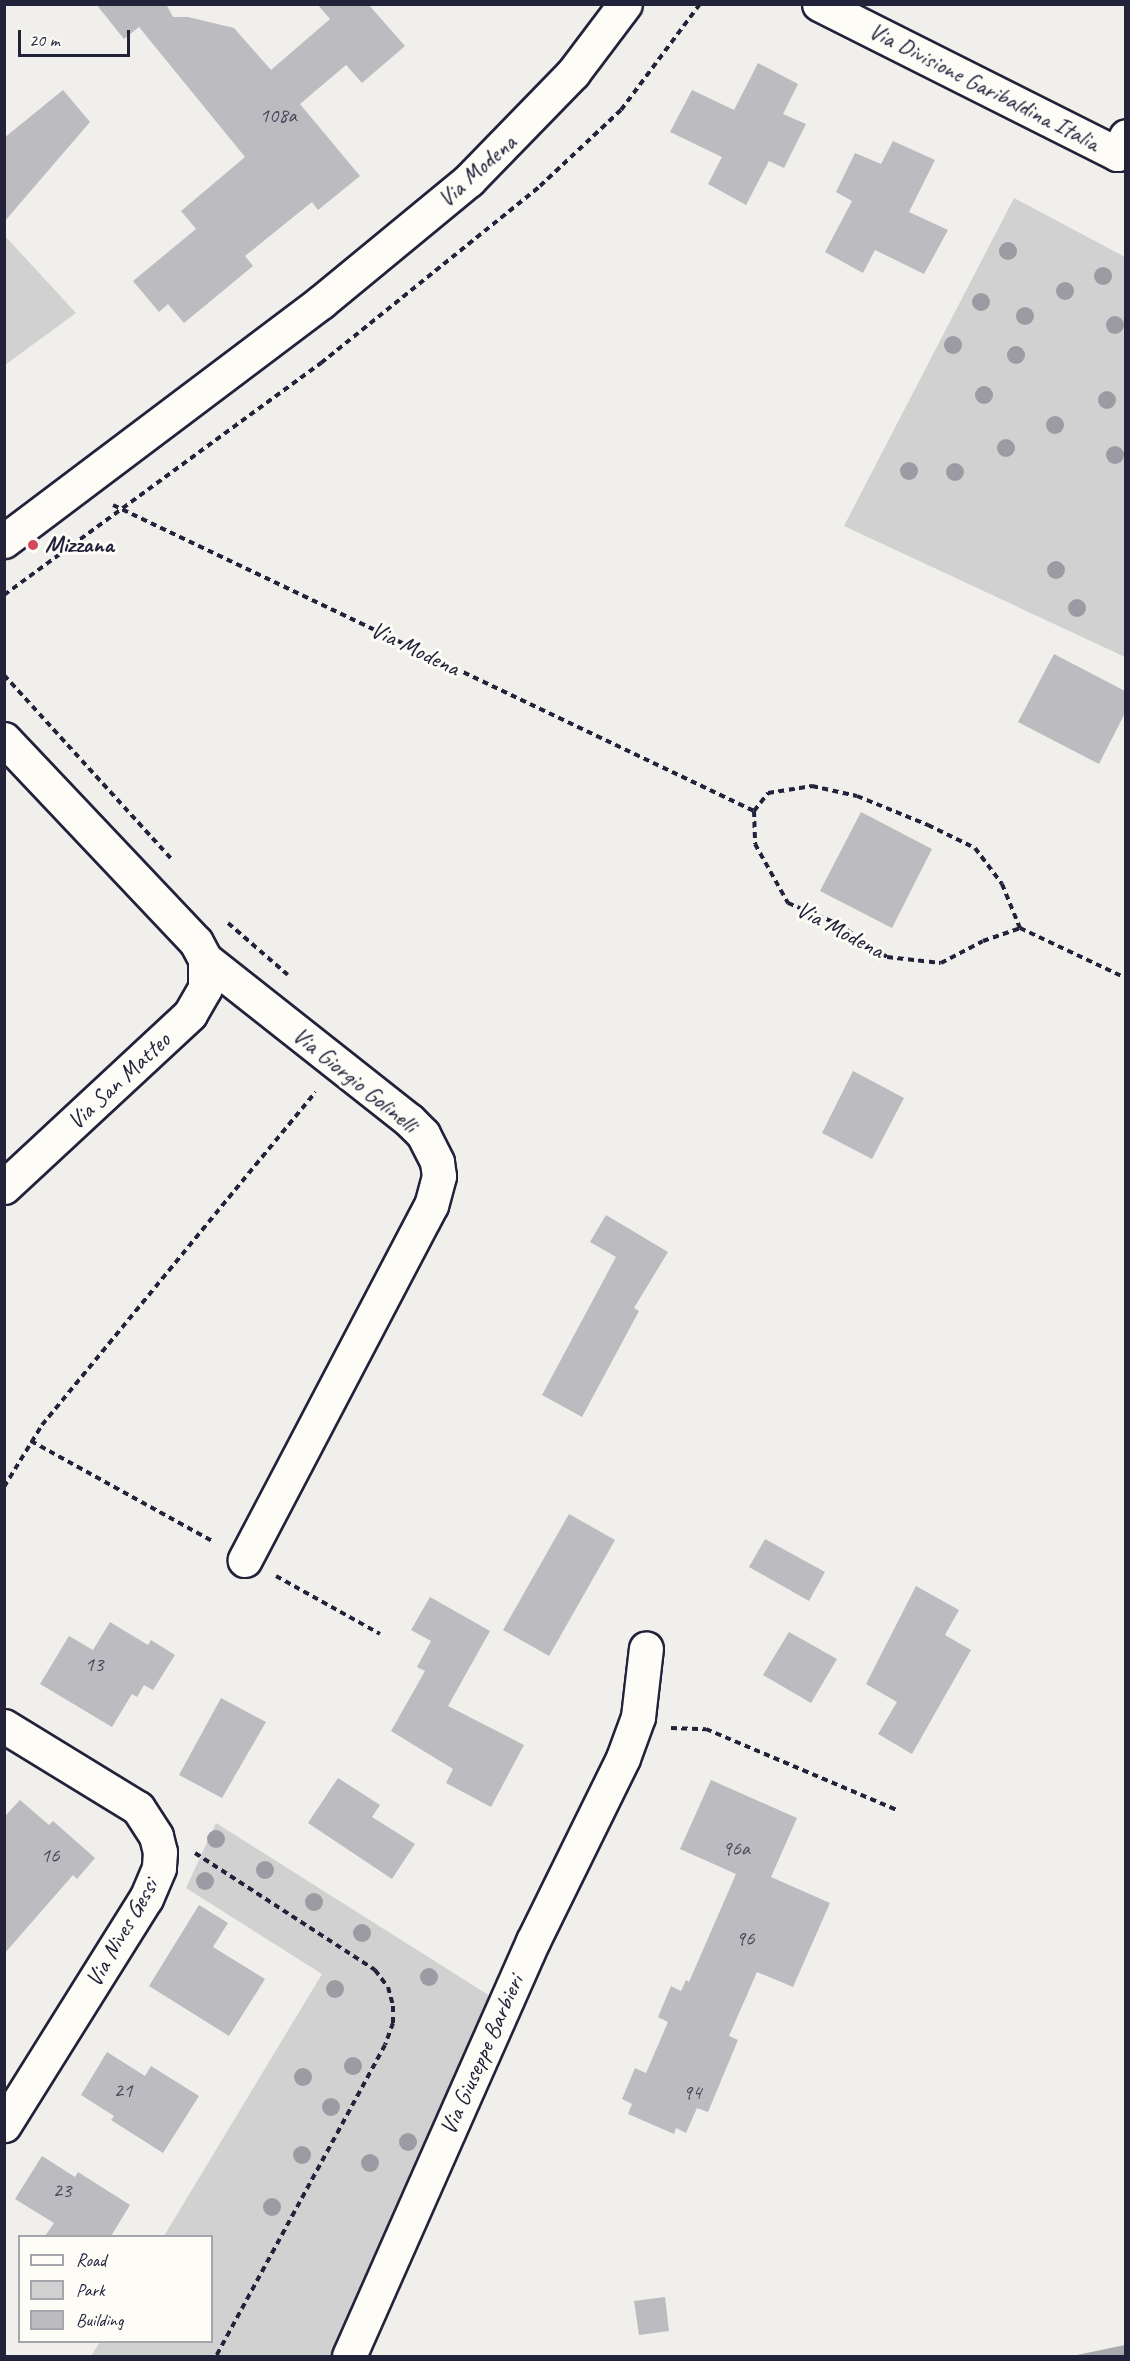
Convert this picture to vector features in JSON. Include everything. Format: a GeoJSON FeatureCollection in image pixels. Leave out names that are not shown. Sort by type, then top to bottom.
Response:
{"type":"FeatureCollection","features":[{"type":"Feature","properties":{"kind":"street","name":"Via Modena"},"geometry":{"type":"LineString","coordinates":[[4,542],[321,302],[469,180],[579,66],[625,4]]}},
{"type":"Feature","properties":{"kind":"street","name":"Via Divisione Garibaldina Italia"},"geometry":{"type":"LineString","coordinates":[[819,4],[1121,145]]}},
{"type":"Feature","properties":{"kind":"street","name":"Via Giorgio Golinelli"},"geometry":{"type":"LineString","coordinates":[[4,739],[196,942],[205,959],[409,1120],[431,1149],[439,1176],[431,1205],[245,1560]]}},
{"type":"Feature","properties":{"kind":"street","name":"Via San Matteo"},"geometry":{"type":"LineString","coordinates":[[4,1187],[190,1014],[205,988],[205,959]]}},
{"type":"Feature","properties":{"kind":"street","name":"Via Giuseppe Barbieri"},"geometry":{"type":"LineString","coordinates":[[349,2356],[528,1952],[623,1758],[638,1717],[646,1648]]}},
{"type":"Feature","properties":{"kind":"street","name":"Via Nives Gessi"},"geometry":{"type":"LineString","coordinates":[[4,1726],[125,1797],[150,1823],[159,1852],[154,1884],[4,2125]]}},
{"type":"Feature","properties":{"kind":"path"},"geometry":{"type":"LineString","coordinates":[[4,595],[125,510],[321,363],[540,186],[621,110],[700,4]]}},
{"type":"Feature","properties":{"kind":"path","name":"Via Modena"},"geometry":{"type":"LineString","coordinates":[[76,489],[125,510],[754,811],[755,844],[788,903],[838,924],[887,957],[941,963],[982,940],[1020,928]]}},
{"type":"Feature","properties":{"kind":"path"},"geometry":{"type":"LineString","coordinates":[[754,811],[768,793],[812,786],[857,796],[928,825],[975,848],[1002,884],[1020,928],[1125,978]]}},
{"type":"Feature","properties":{"kind":"path"},"geometry":{"type":"LineString","coordinates":[[31,1441],[380,1635]]}},
{"type":"Feature","properties":{"kind":"path"},"geometry":{"type":"LineString","coordinates":[[623,1758],[638,1743],[668,1728],[706,1729],[897,1810]]}},
{"type":"Feature","properties":{"kind":"path"},"geometry":{"type":"LineString","coordinates":[[150,1823],[375,1970],[388,1987],[393,2006],[393,2023],[385,2045],[216,2356]]}},
{"type":"Feature","properties":{"kind":"green space"},"geometry":{"type":"Polygon","coordinates":[[[1014,198],[1125,257],[1125,657],[844,526],[1014,198]]]}},
{"type":"Feature","properties":{"kind":"green space"},"geometry":{"type":"Polygon","coordinates":[[[4,235],[76,313],[5,365],[4,365],[4,235]]]}},
{"type":"Feature","properties":{"kind":"green space"},"geometry":{"type":"Polygon","coordinates":[[[216,1823],[490,1996],[482,2033],[334,2356],[91,2356],[99,2343],[213,2343],[213,2235],[165,2235],[322,1974],[186,1888],[216,1823]]]}},
{"type":"Feature","properties":{"kind":"shaded area"},"geometry":{"type":"Polygon","coordinates":[[[1125,2345],[1125,2356],[1072,2356],[1125,2345]]]}},
{"type":"Feature","properties":{"kind":"building"},"geometry":{"type":"Polygon","coordinates":[[[96,4],[166,4],[173,17],[188,17],[234,28],[271,70],[330,19],[317,4],[368,4],[405,46],[362,83],[346,65],[300,104],[360,176],[318,210],[312,202],[245,256],[253,266],[184,323],[168,304],[159,312],[133,281],[196,229],[181,211],[245,157],[139,27],[124,39],[96,4]]]}},
{"type":"Feature","properties":{"kind":"building"},"geometry":{"type":"Polygon","coordinates":[[[758,63],[798,84],[783,114],[806,124],[784,168],[769,161],[746,205],[708,184],[722,157],[670,132],[692,90],[734,110],[758,63]]]}},
{"type":"Feature","properties":{"kind":"building"},"geometry":{"type":"Polygon","coordinates":[[[63,90],[90,122],[4,222],[4,138],[63,90]]]}},
{"type":"Feature","properties":{"kind":"building"},"geometry":{"type":"Polygon","coordinates":[[[893,141],[935,160],[909,212],[948,230],[924,274],[875,250],[863,273],[825,252],[852,201],[836,192],[855,153],[881,164],[893,141]]]}},
{"type":"Feature","properties":{"kind":"building"},"geometry":{"type":"Polygon","coordinates":[[[1054,654],[1125,691],[1125,713],[1099,764],[1018,722],[1054,654]]]}},
{"type":"Feature","properties":{"kind":"building"},"geometry":{"type":"Polygon","coordinates":[[[861,812],[932,849],[892,928],[820,891],[861,812]]]}},
{"type":"Feature","properties":{"kind":"building"},"geometry":{"type":"Polygon","coordinates":[[[853,1071],[904,1098],[872,1159],[822,1133],[853,1071]]]}},
{"type":"Feature","properties":{"kind":"building"},"geometry":{"type":"Polygon","coordinates":[[[606,1215],[668,1252],[634,1308],[639,1311],[582,1417],[542,1395],[616,1257],[590,1242],[606,1215]]]}},
{"type":"Feature","properties":{"kind":"building"},"geometry":{"type":"Polygon","coordinates":[[[569,1514],[615,1540],[549,1656],[503,1630],[569,1514]]]}},
{"type":"Feature","properties":{"kind":"building"},"geometry":{"type":"Polygon","coordinates":[[[765,1539],[825,1572],[809,1601],[749,1567],[765,1539]]]}},
{"type":"Feature","properties":{"kind":"building"},"geometry":{"type":"Polygon","coordinates":[[[916,1586],[959,1610],[945,1635],[971,1650],[912,1754],[878,1734],[897,1702],[866,1684],[916,1586]]]}},
{"type":"Feature","properties":{"kind":"building"},"geometry":{"type":"Polygon","coordinates":[[[430,1597],[490,1631],[448,1706],[524,1745],[491,1807],[446,1783],[453,1769],[391,1731],[425,1671],[417,1667],[431,1641],[411,1630],[430,1597]]]}},
{"type":"Feature","properties":{"kind":"building"},"geometry":{"type":"Polygon","coordinates":[[[110,1622],[148,1645],[151,1640],[175,1655],[153,1690],[144,1685],[137,1697],[132,1694],[112,1727],[40,1684],[69,1636],[93,1650],[110,1622]]]}},
{"type":"Feature","properties":{"kind":"building"},"geometry":{"type":"Polygon","coordinates":[[[789,1632],[837,1659],[811,1703],[763,1675],[789,1632]]]}},
{"type":"Feature","properties":{"kind":"building"},"geometry":{"type":"Polygon","coordinates":[[[221,1698],[266,1722],[222,1798],[179,1775],[221,1698]]]}},
{"type":"Feature","properties":{"kind":"building"},"geometry":{"type":"Polygon","coordinates":[[[338,1778],[380,1805],[372,1817],[415,1844],[392,1879],[308,1823],[338,1778]]]}},
{"type":"Feature","properties":{"kind":"building"},"geometry":{"type":"Polygon","coordinates":[[[711,1780],[797,1818],[771,1877],[830,1903],[793,1987],[757,1972],[729,2036],[738,2040],[708,2112],[697,2108],[686,2133],[676,2128],[674,2134],[628,2114],[632,2104],[622,2099],[635,2068],[646,2073],[668,2022],[658,2017],[671,1986],[681,1991],[686,1980],[689,1982],[736,1874],[680,1849],[711,1780]]]}},
{"type":"Feature","properties":{"kind":"building"},"geometry":{"type":"Polygon","coordinates":[[[20,1800],[49,1825],[53,1821],[95,1858],[77,1879],[73,1875],[4,1954],[4,1817],[20,1800]]]}},
{"type":"Feature","properties":{"kind":"building"},"geometry":{"type":"Polygon","coordinates":[[[199,1905],[228,1923],[213,1947],[265,1979],[229,2036],[149,1986],[199,1905]]]}},
{"type":"Feature","properties":{"kind":"building"},"geometry":{"type":"Polygon","coordinates":[[[107,2052],[145,2076],[151,2066],[199,2096],[163,2153],[111,2120],[114,2116],[81,2095],[107,2052]]]}},
{"type":"Feature","properties":{"kind":"building"},"geometry":{"type":"Polygon","coordinates":[[[42,2156],[75,2177],[78,2172],[130,2205],[112,2235],[46,2235],[54,2223],[15,2199],[42,2156]]]}},
{"type":"Feature","properties":{"kind":"building"},"geometry":{"type":"Polygon","coordinates":[[[665,2297],[669,2331],[639,2335],[634,2301],[665,2297]]]}},
{"type":"Feature","properties":{"kind":"place","name":"Mizzana"},"geometry":{"type":"Point","coordinates":[33,545]}}]}
